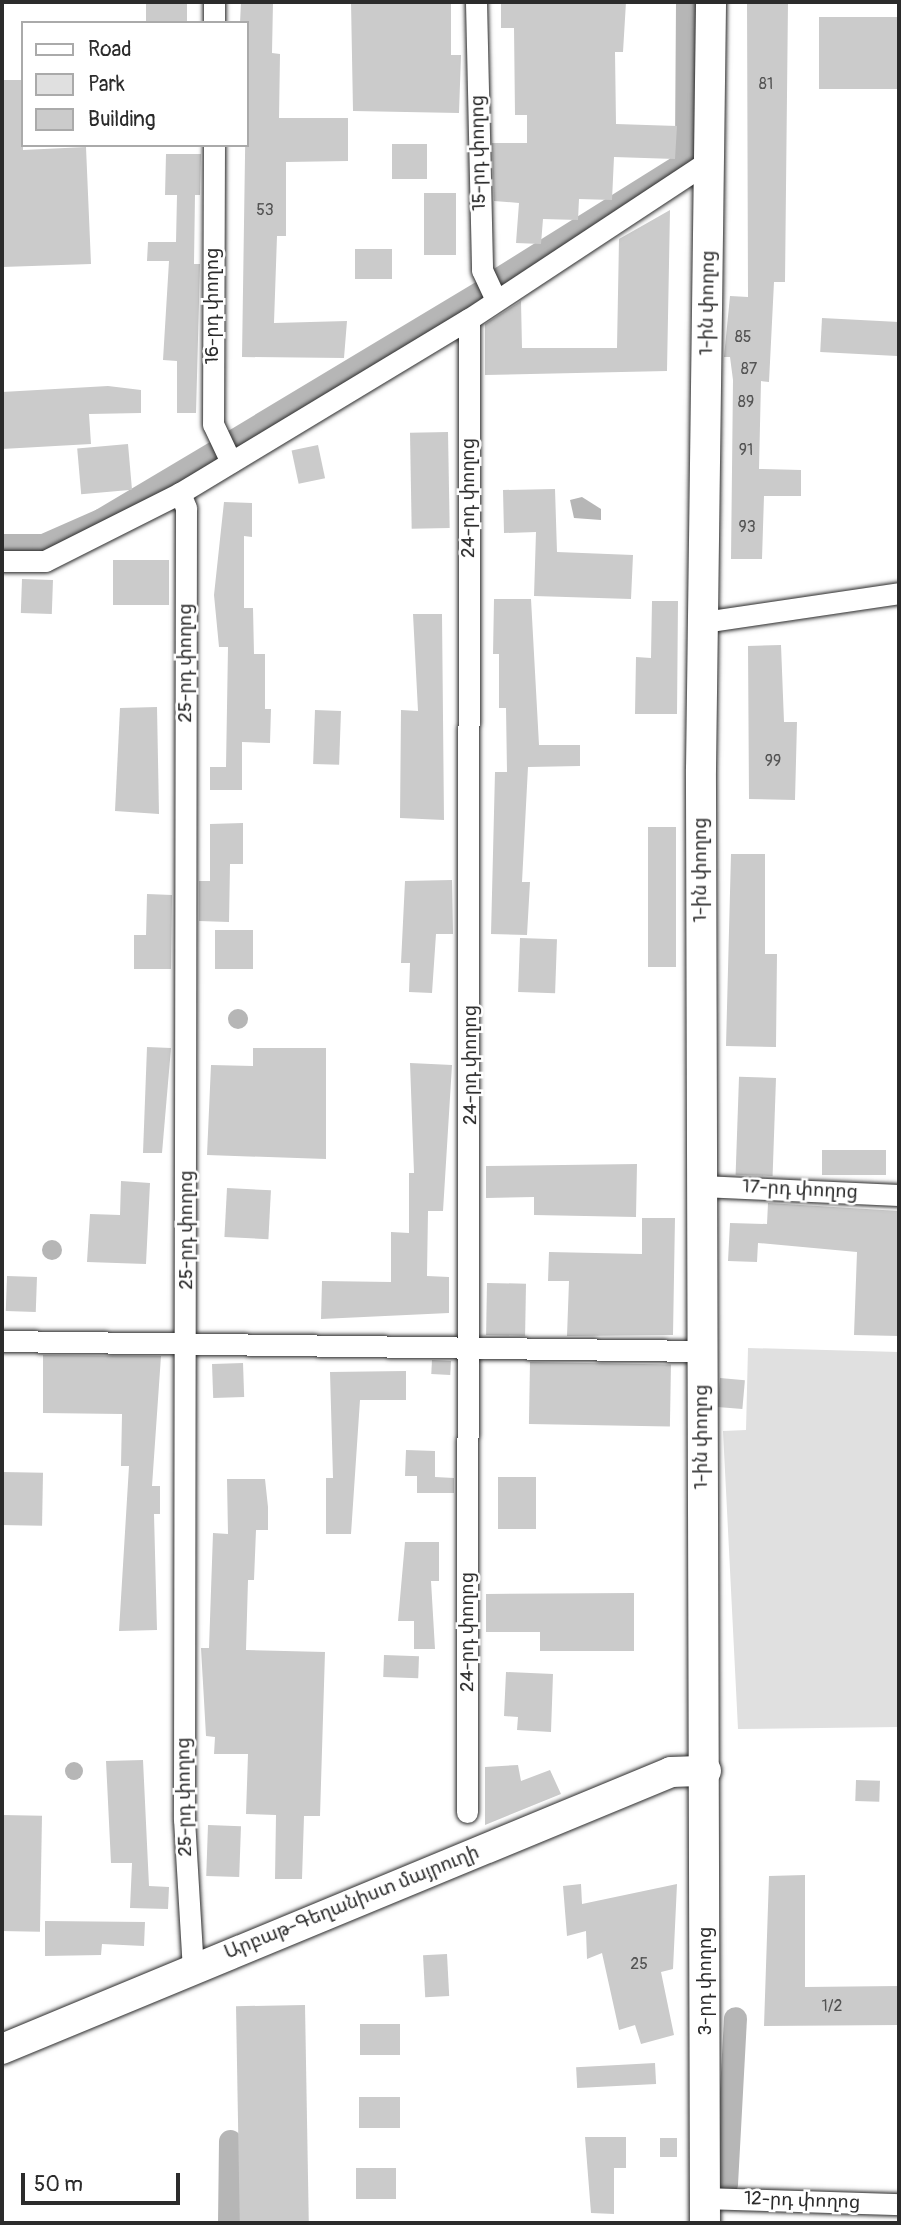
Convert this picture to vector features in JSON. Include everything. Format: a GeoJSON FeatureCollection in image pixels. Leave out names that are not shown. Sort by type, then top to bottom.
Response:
{"type":"FeatureCollection","features":[{"type":"Feature","properties":{"kind":"main road","name":"1-ին փողոց"},"geometry":{"type":"LineString","coordinates":[[704,1738],[703,622],[711,2]]}},
{"type":"Feature","properties":{"kind":"main road","name":"3-րդ փողոց"},"geometry":{"type":"LineString","coordinates":[[704,1738],[705,2211]]}},
{"type":"Feature","properties":{"kind":"main road","name":"Արբաթ-Գեղանիստ մայրուղի"},"geometry":{"type":"LineString","coordinates":[[2,2049],[671,1772],[706,1771]]}},
{"type":"Feature","properties":{"kind":"street"},"geometry":{"type":"LineString","coordinates":[[214,2],[214,21]]}},
{"type":"Feature","properties":{"kind":"street","name":"15-րդ փողոց"},"geometry":{"type":"LineString","coordinates":[[477,2],[482,270],[496,300]]}},
{"type":"Feature","properties":{"kind":"street","name":"16-րդ փողոց"},"geometry":{"type":"LineString","coordinates":[[214,147],[213,424],[231,462]]}},
{"type":"Feature","properties":{"kind":"street"},"geometry":{"type":"LineString","coordinates":[[2,561],[45,561],[180,493],[469,319],[710,160]]}},
{"type":"Feature","properties":{"kind":"street","name":"24-րդ փողոց"},"geometry":{"type":"LineString","coordinates":[[467,1812],[470,1348],[469,319]]}},
{"type":"Feature","properties":{"kind":"street","name":"25-րդ փողոց"},"geometry":{"type":"LineString","coordinates":[[180,493],[186,508],[187,1343],[184,1819],[193,1969]]}},
{"type":"Feature","properties":{"kind":"street"},"geometry":{"type":"LineString","coordinates":[[703,622],[899,593]]}},
{"type":"Feature","properties":{"kind":"street","name":"17-րդ փողոց"},"geometry":{"type":"LineString","coordinates":[[702,1186],[899,1195]]}},
{"type":"Feature","properties":{"kind":"street"},"geometry":{"type":"LineString","coordinates":[[2,1341],[702,1351]]}},
{"type":"Feature","properties":{"kind":"street","name":"12-րդ փողոց"},"geometry":{"type":"LineString","coordinates":[[705,2211],[899,2204]]}},
{"type":"Feature","properties":{"kind":"green space"},"geometry":{"type":"Polygon","coordinates":[[[748,1348],[899,1352],[899,1727],[738,1729],[723,1431],[746,1430],[748,1348]]]}},
{"type":"Feature","properties":{"kind":"shaded area"},"geometry":{"type":"Polygon","coordinates":[[[582,497],[601,509],[601,520],[574,518],[570,500],[582,497]]]}},
{"type":"Feature","properties":{"kind":"shaded area"},"geometry":{"type":"Polygon","coordinates":[[[238,1009],[245,1012],[248,1019],[245,1026],[238,1029],[231,1026],[228,1019],[231,1012],[238,1009]]]}},
{"type":"Feature","properties":{"kind":"shaded area"},"geometry":{"type":"Polygon","coordinates":[[[52,1240],[59,1243],[62,1250],[59,1257],[52,1260],[45,1257],[42,1250],[45,1243],[52,1240]]]}},
{"type":"Feature","properties":{"kind":"shaded area"},"geometry":{"type":"Polygon","coordinates":[[[74,1762],[80,1765],[83,1771],[80,1777],[74,1780],[68,1777],[65,1771],[68,1765],[74,1762]]]}},
{"type":"Feature","properties":{"kind":"building"},"geometry":{"type":"Polygon","coordinates":[[[146,2],[187,2],[187,21],[146,21],[146,2]]]}},
{"type":"Feature","properties":{"kind":"building"},"geometry":{"type":"Polygon","coordinates":[[[241,2],[273,2],[272,53],[280,54],[279,118],[348,118],[348,161],[286,162],[286,236],[277,236],[274,323],[347,321],[344,358],[242,357],[245,147],[248,147],[248,21],[240,21],[241,2]]]}},
{"type":"Feature","properties":{"kind":"building"},"geometry":{"type":"Polygon","coordinates":[[[351,2],[451,2],[451,55],[461,55],[459,113],[353,111],[351,2]]]}},
{"type":"Feature","properties":{"kind":"building"},"geometry":{"type":"Polygon","coordinates":[[[501,2],[626,2],[623,52],[615,52],[616,124],[677,126],[675,159],[614,157],[612,200],[579,199],[578,220],[543,219],[541,244],[516,243],[519,203],[494,201],[492,143],[527,143],[527,115],[515,115],[514,28],[501,28],[501,2]]]}},
{"type":"Feature","properties":{"kind":"building"},"geometry":{"type":"Polygon","coordinates":[[[747,2],[788,2],[785,282],[774,282],[769,382],[761,381],[759,469],[801,470],[801,496],[764,496],[762,559],[731,559],[733,380],[730,357],[724,357],[730,296],[748,297],[747,2]]]}},
{"type":"Feature","properties":{"kind":"building"},"geometry":{"type":"Polygon","coordinates":[[[819,17],[899,17],[899,89],[819,89],[819,17]]]}},
{"type":"Feature","properties":{"kind":"building"},"geometry":{"type":"Polygon","coordinates":[[[2,80],[21,80],[23,150],[86,147],[91,264],[2,267],[2,80]]]}},
{"type":"Feature","properties":{"kind":"building"},"geometry":{"type":"Polygon","coordinates":[[[392,144],[427,144],[427,179],[392,179],[392,144]]]}},
{"type":"Feature","properties":{"kind":"building"},"geometry":{"type":"Polygon","coordinates":[[[166,154],[201,154],[200,195],[195,195],[194,264],[200,264],[196,413],[177,413],[177,361],[163,360],[169,261],[147,261],[148,242],[176,242],[177,195],[165,195],[166,154]]]}},
{"type":"Feature","properties":{"kind":"building"},"geometry":{"type":"Polygon","coordinates":[[[424,193],[456,193],[456,255],[424,255],[424,193]]]}},
{"type":"Feature","properties":{"kind":"building"},"geometry":{"type":"Polygon","coordinates":[[[670,210],[667,371],[485,375],[485,324],[521,301],[522,348],[617,348],[619,239],[670,210]]]}},
{"type":"Feature","properties":{"kind":"building"},"geometry":{"type":"Polygon","coordinates":[[[355,249],[392,249],[392,279],[355,279],[355,249]]]}},
{"type":"Feature","properties":{"kind":"building"},"geometry":{"type":"Polygon","coordinates":[[[822,318],[899,322],[897,356],[820,352],[822,318]]]}},
{"type":"Feature","properties":{"kind":"building"},"geometry":{"type":"Polygon","coordinates":[[[108,386],[141,390],[141,413],[89,414],[91,444],[2,449],[2,392],[108,386]]]}},
{"type":"Feature","properties":{"kind":"building"},"geometry":{"type":"Polygon","coordinates":[[[448,432],[450,528],[412,529],[410,433],[448,432]]]}},
{"type":"Feature","properties":{"kind":"building"},"geometry":{"type":"Polygon","coordinates":[[[128,444],[132,490],[81,494],[77,448],[128,444]]]}},
{"type":"Feature","properties":{"kind":"building"},"geometry":{"type":"Polygon","coordinates":[[[318,445],[325,478],[299,484],[292,451],[318,445]]]}},
{"type":"Feature","properties":{"kind":"building"},"geometry":{"type":"Polygon","coordinates":[[[555,489],[557,552],[633,555],[631,599],[534,596],[536,532],[504,533],[503,490],[555,489]]]}},
{"type":"Feature","properties":{"kind":"building"},"geometry":{"type":"Polygon","coordinates":[[[224,502],[252,503],[252,537],[244,536],[244,608],[253,608],[254,654],[265,654],[265,709],[271,709],[270,743],[242,742],[242,790],[210,790],[210,767],[226,767],[228,647],[219,647],[214,595],[224,502]]]}},
{"type":"Feature","properties":{"kind":"building"},"geometry":{"type":"Polygon","coordinates":[[[113,560],[169,560],[169,605],[113,605],[113,560]]]}},
{"type":"Feature","properties":{"kind":"building"},"geometry":{"type":"Polygon","coordinates":[[[22,579],[53,580],[52,614],[21,613],[22,579]]]}},
{"type":"Feature","properties":{"kind":"building"},"geometry":{"type":"Polygon","coordinates":[[[494,599],[531,599],[539,745],[580,745],[580,766],[528,767],[522,882],[530,882],[527,935],[491,934],[495,772],[507,772],[506,708],[499,708],[499,654],[493,654],[494,599]]]}},
{"type":"Feature","properties":{"kind":"building"},"geometry":{"type":"Polygon","coordinates":[[[652,601],[678,601],[677,714],[635,714],[636,657],[651,658],[652,601]]]}},
{"type":"Feature","properties":{"kind":"building"},"geometry":{"type":"Polygon","coordinates":[[[413,614],[442,614],[444,820],[400,818],[401,710],[418,711],[413,614]]]}},
{"type":"Feature","properties":{"kind":"building"},"geometry":{"type":"Polygon","coordinates":[[[781,645],[784,722],[797,722],[795,800],[749,799],[748,646],[781,645]]]}},
{"type":"Feature","properties":{"kind":"building"},"geometry":{"type":"Polygon","coordinates":[[[157,707],[159,814],[115,811],[120,708],[157,707]]]}},
{"type":"Feature","properties":{"kind":"building"},"geometry":{"type":"Polygon","coordinates":[[[315,710],[341,711],[339,765],[313,764],[315,710]]]}},
{"type":"Feature","properties":{"kind":"building"},"geometry":{"type":"Polygon","coordinates":[[[243,823],[243,864],[230,864],[229,922],[199,921],[199,881],[210,881],[210,824],[243,823]]]}},
{"type":"Feature","properties":{"kind":"building"},"geometry":{"type":"Polygon","coordinates":[[[648,827],[676,827],[676,967],[648,967],[648,827]]]}},
{"type":"Feature","properties":{"kind":"building"},"geometry":{"type":"Polygon","coordinates":[[[731,854],[765,854],[765,954],[777,954],[776,1047],[726,1046],[731,854]]]}},
{"type":"Feature","properties":{"kind":"building"},"geometry":{"type":"Polygon","coordinates":[[[452,880],[453,934],[436,934],[432,993],[409,992],[410,963],[401,963],[405,881],[452,880]]]}},
{"type":"Feature","properties":{"kind":"building"},"geometry":{"type":"Polygon","coordinates":[[[147,894],[172,895],[171,969],[134,969],[134,935],[146,935],[147,894]]]}},
{"type":"Feature","properties":{"kind":"building"},"geometry":{"type":"Polygon","coordinates":[[[215,930],[253,930],[253,969],[215,969],[215,930]]]}},
{"type":"Feature","properties":{"kind":"building"},"geometry":{"type":"Polygon","coordinates":[[[520,938],[557,939],[555,993],[518,992],[520,938]]]}},
{"type":"Feature","properties":{"kind":"building"},"geometry":{"type":"Polygon","coordinates":[[[147,1047],[171,1048],[162,1153],[143,1153],[147,1047]]]}},
{"type":"Feature","properties":{"kind":"building"},"geometry":{"type":"Polygon","coordinates":[[[253,1048],[326,1048],[326,1159],[207,1155],[211,1065],[253,1066],[253,1048]]]}},
{"type":"Feature","properties":{"kind":"building"},"geometry":{"type":"Polygon","coordinates":[[[410,1063],[452,1065],[443,1211],[428,1211],[427,1276],[449,1277],[449,1313],[321,1319],[322,1281],[391,1282],[391,1232],[409,1233],[409,1173],[414,1173],[410,1063]]]}},
{"type":"Feature","properties":{"kind":"building"},"geometry":{"type":"Polygon","coordinates":[[[739,1077],[776,1078],[773,1176],[736,1175],[739,1077]]]}},
{"type":"Feature","properties":{"kind":"building"},"geometry":{"type":"Polygon","coordinates":[[[822,1150],[886,1150],[886,1175],[822,1175],[822,1150]]]}},
{"type":"Feature","properties":{"kind":"building"},"geometry":{"type":"Polygon","coordinates":[[[637,1164],[636,1217],[534,1215],[534,1197],[486,1198],[486,1166],[637,1164]]]}},
{"type":"Feature","properties":{"kind":"building"},"geometry":{"type":"Polygon","coordinates":[[[121,1181],[150,1183],[146,1264],[87,1262],[90,1214],[120,1215],[121,1181]]]}},
{"type":"Feature","properties":{"kind":"building"},"geometry":{"type":"Polygon","coordinates":[[[227,1188],[271,1190],[268,1239],[224,1237],[227,1188]]]}},
{"type":"Feature","properties":{"kind":"building"},"geometry":{"type":"Polygon","coordinates":[[[768,1203],[899,1211],[899,1336],[854,1335],[857,1252],[758,1243],[757,1262],[728,1261],[730,1223],[767,1224],[768,1203]]]}},
{"type":"Feature","properties":{"kind":"building"},"geometry":{"type":"Polygon","coordinates":[[[642,1218],[675,1218],[673,1335],[567,1336],[569,1281],[548,1281],[549,1252],[642,1254],[642,1218]]]}},
{"type":"Feature","properties":{"kind":"building"},"geometry":{"type":"Polygon","coordinates":[[[7,1276],[37,1277],[36,1312],[6,1311],[7,1276]]]}},
{"type":"Feature","properties":{"kind":"building"},"geometry":{"type":"Polygon","coordinates":[[[487,1283],[526,1284],[525,1336],[486,1335],[487,1283]]]}},
{"type":"Feature","properties":{"kind":"building"},"geometry":{"type":"Polygon","coordinates":[[[43,1355],[161,1356],[152,1486],[160,1486],[160,1514],[154,1514],[157,1630],[119,1631],[129,1466],[121,1466],[122,1414],[43,1413],[43,1355]]]}},
{"type":"Feature","properties":{"kind":"building"},"geometry":{"type":"Polygon","coordinates":[[[432,1360],[451,1361],[450,1375],[431,1374],[432,1360]]]}},
{"type":"Feature","properties":{"kind":"building"},"geometry":{"type":"Polygon","coordinates":[[[530,1362],[671,1364],[670,1426],[529,1424],[530,1362]]]}},
{"type":"Feature","properties":{"kind":"building"},"geometry":{"type":"Polygon","coordinates":[[[243,1363],[244,1397],[213,1398],[212,1364],[243,1363]]]}},
{"type":"Feature","properties":{"kind":"building"},"geometry":{"type":"Polygon","coordinates":[[[406,1371],[406,1400],[360,1400],[351,1534],[326,1534],[326,1478],[333,1478],[330,1372],[406,1371]]]}},
{"type":"Feature","properties":{"kind":"building"},"geometry":{"type":"Polygon","coordinates":[[[720,1378],[745,1380],[742,1409],[717,1407],[720,1378]]]}},
{"type":"Feature","properties":{"kind":"building"},"geometry":{"type":"Polygon","coordinates":[[[406,1450],[435,1451],[435,1477],[454,1478],[454,1493],[417,1493],[417,1476],[405,1476],[406,1450]]]}},
{"type":"Feature","properties":{"kind":"building"},"geometry":{"type":"Polygon","coordinates":[[[2,1472],[43,1473],[42,1526],[2,1525],[2,1472]]]}},
{"type":"Feature","properties":{"kind":"building"},"geometry":{"type":"Polygon","coordinates":[[[498,1477],[536,1477],[536,1529],[498,1529],[498,1477]]]}},
{"type":"Feature","properties":{"kind":"building"},"geometry":{"type":"Polygon","coordinates":[[[227,1479],[265,1479],[268,1530],[256,1530],[254,1580],[248,1580],[246,1650],[325,1652],[320,1816],[304,1816],[302,1879],[275,1879],[276,1815],[246,1814],[248,1754],[214,1754],[215,1737],[206,1736],[201,1648],[209,1648],[213,1533],[228,1534],[227,1479]]]}},
{"type":"Feature","properties":{"kind":"building"},"geometry":{"type":"Polygon","coordinates":[[[405,1542],[439,1542],[439,1581],[431,1581],[435,1649],[414,1649],[414,1621],[398,1621],[405,1542]]]}},
{"type":"Feature","properties":{"kind":"building"},"geometry":{"type":"Polygon","coordinates":[[[634,1593],[634,1651],[540,1651],[540,1632],[486,1632],[486,1594],[634,1593]]]}},
{"type":"Feature","properties":{"kind":"building"},"geometry":{"type":"Polygon","coordinates":[[[384,1655],[419,1656],[418,1678],[383,1677],[384,1655]]]}},
{"type":"Feature","properties":{"kind":"building"},"geometry":{"type":"Polygon","coordinates":[[[506,1672],[553,1674],[551,1732],[517,1730],[518,1717],[504,1716],[506,1672]]]}},
{"type":"Feature","properties":{"kind":"building"},"geometry":{"type":"Polygon","coordinates":[[[143,1760],[149,1886],[169,1887],[168,1909],[130,1908],[132,1863],[111,1863],[106,1761],[143,1760]]]}},
{"type":"Feature","properties":{"kind":"building"},"geometry":{"type":"Polygon","coordinates":[[[518,1765],[521,1781],[550,1770],[561,1794],[485,1825],[485,1767],[518,1765]]]}},
{"type":"Feature","properties":{"kind":"building"},"geometry":{"type":"Polygon","coordinates":[[[856,1780],[880,1781],[879,1802],[855,1801],[856,1780]]]}},
{"type":"Feature","properties":{"kind":"building"},"geometry":{"type":"Polygon","coordinates":[[[2,1815],[42,1816],[40,1932],[2,1931],[2,1815]]]}},
{"type":"Feature","properties":{"kind":"building"},"geometry":{"type":"Polygon","coordinates":[[[208,1825],[241,1826],[239,1877],[206,1876],[208,1825]]]}},
{"type":"Feature","properties":{"kind":"building"},"geometry":{"type":"Polygon","coordinates":[[[805,1875],[805,1987],[899,1986],[899,2025],[764,2026],[769,1876],[805,1875]]]}},
{"type":"Feature","properties":{"kind":"building"},"geometry":{"type":"Polygon","coordinates":[[[581,1884],[582,1904],[677,1884],[673,1969],[661,1972],[674,2035],[641,2044],[635,2025],[619,2030],[602,1953],[587,1959],[586,1931],[567,1936],[563,1886],[581,1884]]]}},
{"type":"Feature","properties":{"kind":"building"},"geometry":{"type":"Polygon","coordinates":[[[45,1921],[145,1922],[144,1946],[102,1944],[101,1955],[45,1956],[45,1921]]]}},
{"type":"Feature","properties":{"kind":"building"},"geometry":{"type":"Polygon","coordinates":[[[447,1954],[449,1996],[425,1997],[423,1955],[447,1954]]]}},
{"type":"Feature","properties":{"kind":"building"},"geometry":{"type":"Polygon","coordinates":[[[305,2005],[309,2223],[240,2223],[236,2006],[305,2005]]]}},
{"type":"Feature","properties":{"kind":"building"},"geometry":{"type":"Polygon","coordinates":[[[360,2024],[400,2024],[400,2055],[360,2055],[360,2024]]]}},
{"type":"Feature","properties":{"kind":"building"},"geometry":{"type":"Polygon","coordinates":[[[655,2063],[656,2084],[577,2088],[576,2067],[655,2063]]]}},
{"type":"Feature","properties":{"kind":"building"},"geometry":{"type":"Polygon","coordinates":[[[359,2097],[400,2097],[400,2128],[359,2128],[359,2097]]]}},
{"type":"Feature","properties":{"kind":"building"},"geometry":{"type":"Polygon","coordinates":[[[585,2137],[626,2137],[626,2168],[614,2168],[614,2214],[591,2213],[585,2137]]]}},
{"type":"Feature","properties":{"kind":"building"},"geometry":{"type":"Polygon","coordinates":[[[660,2138],[677,2138],[677,2157],[660,2157],[660,2138]]]}},
{"type":"Feature","properties":{"kind":"building"},"geometry":{"type":"Polygon","coordinates":[[[356,2168],[396,2168],[396,2199],[356,2199],[356,2168]]]}},
{"type":"Feature","properties":{"kind":"waterway"},"geometry":{"type":"LineString","coordinates":[[498,279],[679,166],[686,146],[687,2]]}},
{"type":"Feature","properties":{"kind":"waterway"},"geometry":{"type":"LineString","coordinates":[[234,440],[482,291]]}},
{"type":"Feature","properties":{"kind":"waterway"},"geometry":{"type":"LineString","coordinates":[[2,545],[43,545],[102,519],[216,451]]}},
{"type":"Feature","properties":{"kind":"waterway"},"geometry":{"type":"LineString","coordinates":[[726,2184],[735,2018]]}},
{"type":"Feature","properties":{"kind":"waterway"},"geometry":{"type":"LineString","coordinates":[[229,2223],[230,2141]]}}]}
